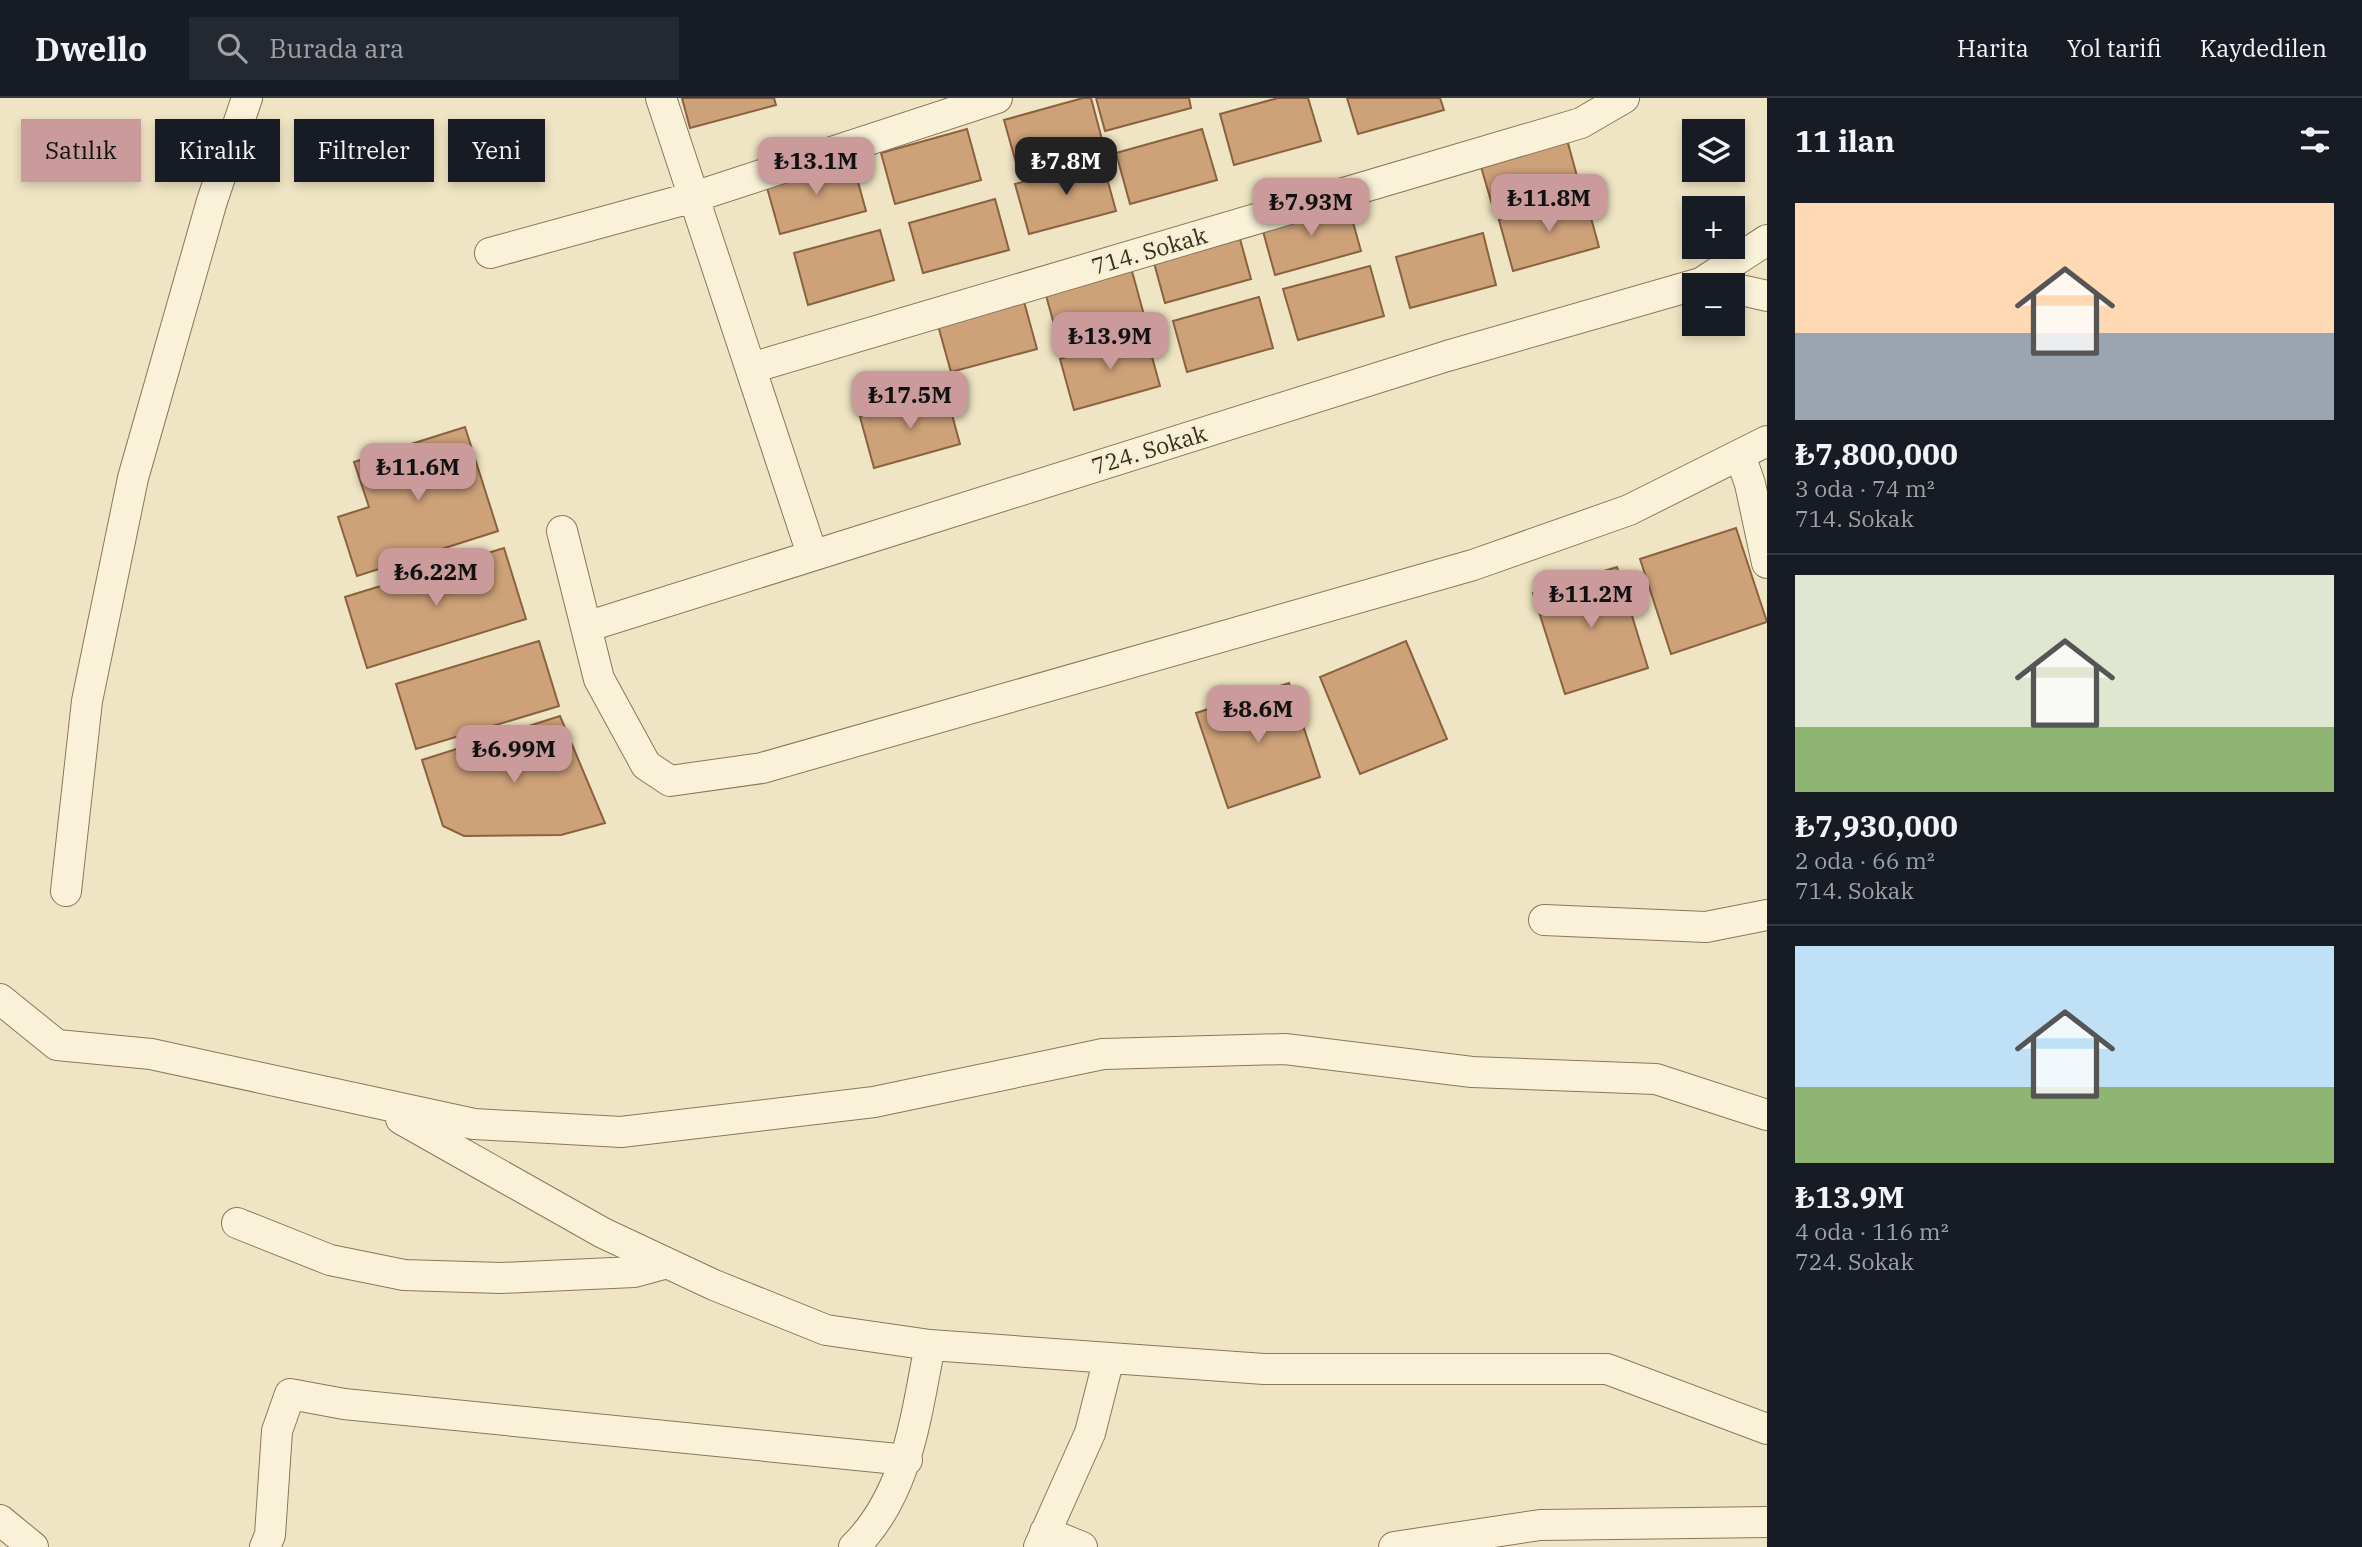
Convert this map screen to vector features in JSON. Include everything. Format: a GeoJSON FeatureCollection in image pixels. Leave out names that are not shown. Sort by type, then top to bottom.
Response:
{"type":"FeatureCollection","features":[{"type":"Feature","properties":{"kind":"street"},"geometry":{"type":"LineString","coordinates":[[66,891],[87,701],[133,478],[212,201],[247,98]]}},
{"type":"Feature","properties":{"kind":"street"},"geometry":{"type":"LineString","coordinates":[[661,98],[812,554]]}},
{"type":"Feature","properties":{"kind":"street"},"geometry":{"type":"LineString","coordinates":[[490,253],[694,197],[997,98]]}},
{"type":"Feature","properties":{"kind":"street","name":"714. Sokak"},"geometry":{"type":"LineString","coordinates":[[751,368],[1581,123],[1624,98]]}},
{"type":"Feature","properties":{"kind":"street","name":"724. Sokak"},"geometry":{"type":"LineString","coordinates":[[1723,273],[1767,240]]}},
{"type":"Feature","properties":{"kind":"street","name":"724. Sokak"},"geometry":{"type":"LineString","coordinates":[[586,626],[1447,356],[1682,291]]}},
{"type":"Feature","properties":{"kind":"street"},"geometry":{"type":"LineString","coordinates":[[1745,291],[1767,296]]}},
{"type":"Feature","properties":{"kind":"street"},"geometry":{"type":"LineString","coordinates":[[562,531],[599,679],[646,765],[670,781],[762,768],[1473,565],[1629,510],[1767,441]]}},
{"type":"Feature","properties":{"kind":"street"},"geometry":{"type":"LineString","coordinates":[[1740,455],[1750,484],[1767,564]]}},
{"type":"Feature","properties":{"kind":"street"},"geometry":{"type":"LineString","coordinates":[[1544,920],[1706,927],[1767,915]]}},
{"type":"Feature","properties":{"kind":"street"},"geometry":{"type":"LineString","coordinates":[[0,999],[57,1045],[151,1054],[474,1124],[621,1132],[874,1102],[1103,1054],[1285,1049],[1472,1072],[1656,1079],[1767,1115]]}},
{"type":"Feature","properties":{"kind":"street"},"geometry":{"type":"LineString","coordinates":[[376,1104],[603,1233],[826,1330],[930,1345],[1264,1369],[1607,1369],[1767,1429]]}},
{"type":"Feature","properties":{"kind":"street"},"geometry":{"type":"LineString","coordinates":[[237,1223],[330,1260],[404,1275],[501,1278],[634,1272],[667,1263]]}},
{"type":"Feature","properties":{"kind":"street"},"geometry":{"type":"LineString","coordinates":[[854,1547],[873,1528],[906,1460],[930,1345]]}},
{"type":"Feature","properties":{"kind":"street"},"geometry":{"type":"LineString","coordinates":[[1082,1547],[1042,1540],[1090,1433],[1109,1357]]}},
{"type":"Feature","properties":{"kind":"street"},"geometry":{"type":"LineString","coordinates":[[265,1547],[270,1535],[277,1431],[290,1394],[344,1404],[906,1460]]}},
{"type":"Feature","properties":{"kind":"street"},"geometry":{"type":"LineString","coordinates":[[0,1520],[33,1547]]}},
{"type":"Feature","properties":{"kind":"street"},"geometry":{"type":"LineString","coordinates":[[1394,1547],[1540,1525],[1767,1522]]}},
{"type":"Feature","properties":{"kind":"building"},"geometry":{"type":"Polygon","coordinates":[[[682,98],[774,98],[776,105],[690,128],[682,98]]]}},
{"type":"Feature","properties":{"kind":"building"},"geometry":{"type":"Polygon","coordinates":[[[1091,98],[1104,147],[1018,170],[1004,120],[1091,98]]]}},
{"type":"Feature","properties":{"kind":"building"},"geometry":{"type":"Polygon","coordinates":[[[1096,98],[1189,98],[1191,108],[1105,131],[1096,98]]]}},
{"type":"Feature","properties":{"kind":"building"},"geometry":{"type":"Polygon","coordinates":[[[1278,98],[1308,98],[1321,141],[1234,165],[1220,114],[1278,98]]]}},
{"type":"Feature","properties":{"kind":"building"},"geometry":{"type":"Polygon","coordinates":[[[1347,98],[1440,98],[1444,110],[1358,134],[1347,98]]]}},
{"type":"Feature","properties":{"kind":"building"},"geometry":{"type":"Polygon","coordinates":[[[967,129],[981,180],[895,204],[881,153],[967,129]]]}},
{"type":"Feature","properties":{"kind":"building"},"geometry":{"type":"Polygon","coordinates":[[[1202,129],[1217,180],[1130,204],[1116,153],[1202,129]]]}},
{"type":"Feature","properties":{"kind":"building"},"geometry":{"type":"Polygon","coordinates":[[[1566,136],[1580,187],[1494,211],[1479,160],[1566,136]]]}},
{"type":"Feature","properties":{"kind":"building"},"geometry":{"type":"Polygon","coordinates":[[[852,160],[866,211],[780,234],[766,184],[852,160]]]}},
{"type":"Feature","properties":{"kind":"building"},"geometry":{"type":"Polygon","coordinates":[[[1102,160],[1116,211],[1029,234],[1015,184],[1102,160]]]}},
{"type":"Feature","properties":{"kind":"building"},"geometry":{"type":"Polygon","coordinates":[[[1585,196],[1599,247],[1513,271],[1499,220],[1585,196]]]}},
{"type":"Feature","properties":{"kind":"building"},"geometry":{"type":"Polygon","coordinates":[[[995,199],[1009,250],[923,273],[909,223],[995,199]]]}},
{"type":"Feature","properties":{"kind":"building"},"geometry":{"type":"Polygon","coordinates":[[[1347,201],[1361,251],[1275,275],[1261,224],[1347,201]]]}},
{"type":"Feature","properties":{"kind":"building"},"geometry":{"type":"Polygon","coordinates":[[[1237,228],[1251,279],[1165,303],[1151,252],[1237,228]]]}},
{"type":"Feature","properties":{"kind":"building"},"geometry":{"type":"Polygon","coordinates":[[[880,230],[894,280],[808,305],[794,253],[880,230]]]}},
{"type":"Feature","properties":{"kind":"building"},"geometry":{"type":"Polygon","coordinates":[[[1483,233],[1496,285],[1410,308],[1396,257],[1483,233]]]}},
{"type":"Feature","properties":{"kind":"building"},"geometry":{"type":"Polygon","coordinates":[[[1130,264],[1144,315],[1058,339],[1044,288],[1130,264]]]}},
{"type":"Feature","properties":{"kind":"building"},"geometry":{"type":"Polygon","coordinates":[[[1370,266],[1384,316],[1298,340],[1283,289],[1370,266]]]}},
{"type":"Feature","properties":{"kind":"building"},"geometry":{"type":"Polygon","coordinates":[[[1259,297],[1273,348],[1187,372],[1173,321],[1259,297]]]}},
{"type":"Feature","properties":{"kind":"building"},"geometry":{"type":"Polygon","coordinates":[[[1023,298],[1037,349],[951,372],[937,322],[1023,298]]]}},
{"type":"Feature","properties":{"kind":"building"},"geometry":{"type":"Polygon","coordinates":[[[1146,335],[1160,386],[1074,410],[1060,359],[1146,335]]]}},
{"type":"Feature","properties":{"kind":"building"},"geometry":{"type":"Polygon","coordinates":[[[946,393],[960,444],[874,468],[860,417],[946,393]]]}},
{"type":"Feature","properties":{"kind":"building"},"geometry":{"type":"Polygon","coordinates":[[[465,427],[498,531],[357,576],[338,517],[369,507],[354,462],[465,427]]]}},
{"type":"Feature","properties":{"kind":"building"},"geometry":{"type":"Polygon","coordinates":[[[1736,528],[1767,622],[1671,654],[1640,559],[1736,528]]]}},
{"type":"Feature","properties":{"kind":"building"},"geometry":{"type":"Polygon","coordinates":[[[504,548],[526,619],[367,668],[345,597],[504,548]]]}},
{"type":"Feature","properties":{"kind":"building"},"geometry":{"type":"Polygon","coordinates":[[[1617,567],[1648,668],[1565,694],[1533,593],[1617,567]]]}},
{"type":"Feature","properties":{"kind":"building"},"geometry":{"type":"Polygon","coordinates":[[[539,641],[559,706],[416,749],[396,684],[539,641]]]}},
{"type":"Feature","properties":{"kind":"building"},"geometry":{"type":"Polygon","coordinates":[[[1406,641],[1447,739],[1360,774],[1320,677],[1406,641]]]}},
{"type":"Feature","properties":{"kind":"building"},"geometry":{"type":"Polygon","coordinates":[[[1289,683],[1320,777],[1228,808],[1196,713],[1289,683]]]}},
{"type":"Feature","properties":{"kind":"building"},"geometry":{"type":"Polygon","coordinates":[[[560,716],[605,823],[561,835],[464,836],[443,826],[422,760],[560,716]]]}}]}
